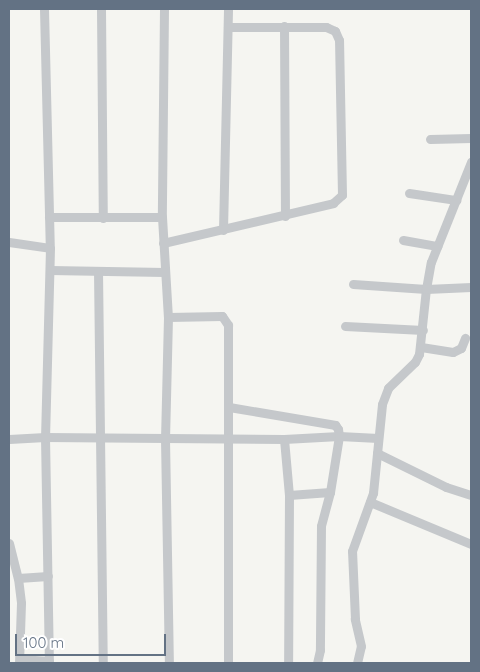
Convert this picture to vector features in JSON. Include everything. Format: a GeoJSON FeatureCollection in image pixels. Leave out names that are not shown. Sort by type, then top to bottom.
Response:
{"type":"FeatureCollection","features":[{"type":"Feature","properties":{"kind":"street"},"geometry":{"type":"LineString","coordinates":[[9,543],[18,578],[21,619],[20,661],[49,662],[45,437],[50,248],[44,9]]}},
{"type":"Feature","properties":{"kind":"street"},"geometry":{"type":"LineString","coordinates":[[101,9],[103,218]]}},
{"type":"Feature","properties":{"kind":"street"},"geometry":{"type":"LineString","coordinates":[[164,9],[162,217],[168,317],[165,439],[169,663]]}},
{"type":"Feature","properties":{"kind":"street"},"geometry":{"type":"LineString","coordinates":[[223,230],[228,9]]}},
{"type":"Feature","properties":{"kind":"street"},"geometry":{"type":"LineString","coordinates":[[284,26],[285,216]]}},
{"type":"Feature","properties":{"kind":"street"},"geometry":{"type":"LineString","coordinates":[[163,243],[333,204],[342,195],[337,33],[333,29],[326,27],[228,27]]}},
{"type":"Feature","properties":{"kind":"street"},"geometry":{"type":"LineString","coordinates":[[430,140],[471,138]]}},
{"type":"Feature","properties":{"kind":"street"},"geometry":{"type":"LineString","coordinates":[[357,663],[361,646],[355,619],[351,560],[356,536],[370,502],[384,397],[388,388],[415,362],[421,347],[426,289],[437,246],[471,162]]}},
{"type":"Feature","properties":{"kind":"street"},"geometry":{"type":"LineString","coordinates":[[409,193],[456,200]]}},
{"type":"Feature","properties":{"kind":"street"},"geometry":{"type":"LineString","coordinates":[[49,218],[162,217]]}},
{"type":"Feature","properties":{"kind":"street"},"geometry":{"type":"LineString","coordinates":[[404,240],[437,246]]}},
{"type":"Feature","properties":{"kind":"street"},"geometry":{"type":"LineString","coordinates":[[9,242],[50,248]]}},
{"type":"Feature","properties":{"kind":"street"},"geometry":{"type":"LineString","coordinates":[[50,270],[164,272]]}},
{"type":"Feature","properties":{"kind":"street"},"geometry":{"type":"LineString","coordinates":[[98,271],[103,663]]}},
{"type":"Feature","properties":{"kind":"street"},"geometry":{"type":"LineString","coordinates":[[353,284],[426,289],[471,287]]}},
{"type":"Feature","properties":{"kind":"street"},"geometry":{"type":"LineString","coordinates":[[168,317],[216,316],[225,318],[228,325],[228,663]]}},
{"type":"Feature","properties":{"kind":"street"},"geometry":{"type":"LineString","coordinates":[[344,326],[422,330]]}},
{"type":"Feature","properties":{"kind":"street"},"geometry":{"type":"LineString","coordinates":[[421,347],[453,352],[461,348],[465,338]]}},
{"type":"Feature","properties":{"kind":"street"},"geometry":{"type":"LineString","coordinates":[[228,407],[335,424],[339,436],[330,492],[321,526],[320,650],[317,663]]}},
{"type":"Feature","properties":{"kind":"street"},"geometry":{"type":"LineString","coordinates":[[9,439],[45,437],[165,439],[339,436],[378,438]]}},
{"type":"Feature","properties":{"kind":"street"},"geometry":{"type":"LineString","coordinates":[[284,438],[289,494],[288,663]]}},
{"type":"Feature","properties":{"kind":"street"},"geometry":{"type":"LineString","coordinates":[[377,454],[446,487],[471,495]]}},
{"type":"Feature","properties":{"kind":"street"},"geometry":{"type":"LineString","coordinates":[[289,494],[330,492]]}},
{"type":"Feature","properties":{"kind":"street"},"geometry":{"type":"LineString","coordinates":[[370,502],[471,544]]}},
{"type":"Feature","properties":{"kind":"street"},"geometry":{"type":"LineString","coordinates":[[18,578],[48,576]]}}]}
